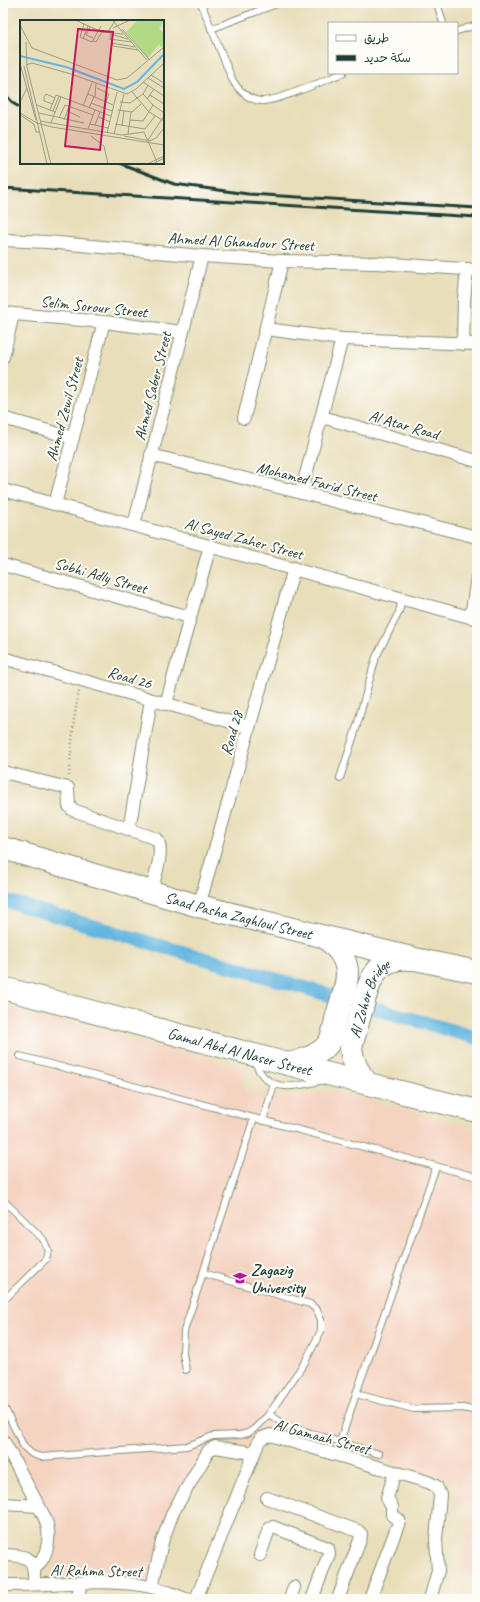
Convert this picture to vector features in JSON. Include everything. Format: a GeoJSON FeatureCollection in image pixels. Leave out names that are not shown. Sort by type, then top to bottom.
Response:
{"type":"FeatureCollection","features":[{"type":"Feature","properties":{"kind":"highway","name":"Saad Pasha Zaghloul Street"},"geometry":{"type":"LineString","coordinates":[[3,848],[199,906],[326,938],[477,972]]}},
{"type":"Feature","properties":{"kind":"highway"},"geometry":{"type":"LineString","coordinates":[[326,938],[333,944],[347,969],[358,980]]}},
{"type":"Feature","properties":{"kind":"highway","name":"Al Zohor Bridge"},"geometry":{"type":"LineString","coordinates":[[288,1064],[307,1059],[319,1051],[329,1041],[358,980],[374,973],[393,960],[404,958],[415,959]]}},
{"type":"Feature","properties":{"kind":"highway","name":"Al Zohor Bridge"},"geometry":{"type":"LineString","coordinates":[[358,980],[351,1047],[356,1067],[362,1078],[368,1084]]}},
{"type":"Feature","properties":{"kind":"highway","name":"Gamal Abd Al Naser Street"},"geometry":{"type":"LineString","coordinates":[[3,988],[288,1064],[477,1111]]}},
{"type":"Feature","properties":{"kind":"street","name":"Ahmed Al Ghandour Street"},"geometry":{"type":"LineString","coordinates":[[3,240],[47,242],[202,256],[282,261],[378,263],[472,270]]}},
{"type":"Feature","properties":{"kind":"street","name":"Ahmed Saber Street"},"geometry":{"type":"LineString","coordinates":[[134,525],[202,256]]}},
{"type":"Feature","properties":{"kind":"street"},"geometry":{"type":"LineString","coordinates":[[244,418],[282,261]]}},
{"type":"Feature","properties":{"kind":"street"},"geometry":{"type":"LineString","coordinates":[[463,344],[464,300],[472,270]]}},
{"type":"Feature","properties":{"kind":"street"},"geometry":{"type":"LineString","coordinates":[[3,357],[8,314]]}},
{"type":"Feature","properties":{"kind":"street","name":"Selim Sorour Street"},"geometry":{"type":"LineString","coordinates":[[8,314],[104,322],[182,332]]}},
{"type":"Feature","properties":{"kind":"street","name":"Ahmed Zewil Street"},"geometry":{"type":"LineString","coordinates":[[55,504],[104,322]]}},
{"type":"Feature","properties":{"kind":"street"},"geometry":{"type":"LineString","coordinates":[[266,329],[342,339],[477,344]]}},
{"type":"Feature","properties":{"kind":"street"},"geometry":{"type":"LineString","coordinates":[[301,494],[342,339]]}},
{"type":"Feature","properties":{"kind":"street","name":"Al Atar Road"},"geometry":{"type":"LineString","coordinates":[[322,417],[477,461]]}},
{"type":"Feature","properties":{"kind":"street"},"geometry":{"type":"LineString","coordinates":[[3,418],[73,438]]}},
{"type":"Feature","properties":{"kind":"street","name":"Mohamed Farid Street"},"geometry":{"type":"LineString","coordinates":[[151,455],[301,494],[477,537]]}},
{"type":"Feature","properties":{"kind":"street","name":"Al Sayed Zaher Street"},"geometry":{"type":"LineString","coordinates":[[3,490],[474,618]]}},
{"type":"Feature","properties":{"kind":"street"},"geometry":{"type":"LineString","coordinates":[[166,704],[210,546]]}},
{"type":"Feature","properties":{"kind":"street","name":"Sobhi Adly Street"},"geometry":{"type":"LineString","coordinates":[[3,565],[190,617]]}},
{"type":"Feature","properties":{"kind":"street","name":"Road 28"},"geometry":{"type":"LineString","coordinates":[[199,906],[294,568]]}},
{"type":"Feature","properties":{"kind":"street"},"geometry":{"type":"LineString","coordinates":[[474,618],[477,577]]}},
{"type":"Feature","properties":{"kind":"street","name":"Road 26"},"geometry":{"type":"LineString","coordinates":[[3,658],[249,727]]}},
{"type":"Feature","properties":{"kind":"street"},"geometry":{"type":"LineString","coordinates":[[129,830],[151,700]]}},
{"type":"Feature","properties":{"kind":"street"},"geometry":{"type":"LineString","coordinates":[[3,772],[68,788],[69,806],[73,810],[129,830],[154,837],[160,843],[161,851],[151,893]]}},
{"type":"Feature","properties":{"kind":"street","name":"Al Gamaah Street"},"geometry":{"type":"LineString","coordinates":[[196,1599],[254,1452],[259,1441],[266,1436],[270,1436],[395,1472],[432,1484],[438,1490],[440,1499],[436,1539],[438,1571],[430,1599]]}},
{"type":"Feature","properties":{"kind":"street"},"geometry":{"type":"LineString","coordinates":[[3,1440],[9,1461],[39,1506],[48,1526],[47,1550],[42,1561],[34,1569]]}},
{"type":"Feature","properties":{"kind":"street"},"geometry":{"type":"LineString","coordinates":[[152,1587],[162,1542],[172,1512],[209,1450],[215,1447],[254,1452]]}},
{"type":"Feature","properties":{"kind":"street"},"geometry":{"type":"LineString","coordinates":[[370,1599],[399,1522],[399,1520],[392,1515],[392,1507],[387,1498],[395,1472]]}},
{"type":"Feature","properties":{"kind":"street"},"geometry":{"type":"LineString","coordinates":[[267,1498],[358,1531],[361,1534],[338,1599]]}},
{"type":"Feature","properties":{"kind":"street"},"geometry":{"type":"LineString","coordinates":[[3,1504],[39,1506]]}},
{"type":"Feature","properties":{"kind":"street"},"geometry":{"type":"LineString","coordinates":[[260,1555],[269,1529],[273,1527],[328,1548],[329,1554],[312,1599]]}},
{"type":"Feature","properties":{"kind":"street"},"geometry":{"type":"LineString","coordinates":[[3,1555],[26,1557],[30,1560],[34,1569],[33,1586]]}},
{"type":"Feature","properties":{"kind":"street","name":"Al Rahma Street"},"geometry":{"type":"LineString","coordinates":[[3,1585],[33,1586],[116,1583],[152,1587],[186,1599]]}},
{"type":"Feature","properties":{"kind":"street"},"geometry":{"type":"LineString","coordinates":[[77,1599],[81,1584]]}},
{"type":"Feature","properties":{"kind":"street"},"geometry":{"type":"LineString","coordinates":[[290,1599],[294,1587]]}},
{"type":"Feature","properties":{"kind":"lane"},"geometry":{"type":"LineString","coordinates":[[201,3],[236,87],[241,92],[259,101],[276,98],[340,74]]}},
{"type":"Feature","properties":{"kind":"lane"},"geometry":{"type":"LineString","coordinates":[[211,29],[279,3]]}},
{"type":"Feature","properties":{"kind":"lane"},"geometry":{"type":"LineString","coordinates":[[437,3],[443,22]]}},
{"type":"Feature","properties":{"kind":"lane"},"geometry":{"type":"LineString","coordinates":[[458,31],[477,25]]}},
{"type":"Feature","properties":{"kind":"lane"},"geometry":{"type":"LineString","coordinates":[[340,778],[356,729],[376,657],[399,612],[402,599]]}},
{"type":"Feature","properties":{"kind":"lane"},"geometry":{"type":"LineString","coordinates":[[252,1054],[260,1073],[274,1084],[286,1087],[296,1086],[338,1076]]}},
{"type":"Feature","properties":{"kind":"lane"},"geometry":{"type":"LineString","coordinates":[[20,1056],[477,1177]]}},
{"type":"Feature","properties":{"kind":"lane"},"geometry":{"type":"LineString","coordinates":[[263,1120],[274,1084]]}},
{"type":"Feature","properties":{"kind":"lane"},"geometry":{"type":"LineString","coordinates":[[186,1370],[183,1354],[184,1331],[254,1118]]}},
{"type":"Feature","properties":{"kind":"lane"},"geometry":{"type":"LineString","coordinates":[[340,1442],[436,1167]]}},
{"type":"Feature","properties":{"kind":"lane"},"geometry":{"type":"LineString","coordinates":[[3,1200],[43,1239],[48,1250],[46,1259],[3,1301]]}},
{"type":"Feature","properties":{"kind":"lane"},"geometry":{"type":"LineString","coordinates":[[3,1405],[24,1447],[32,1454],[41,1457],[187,1446],[213,1436],[240,1435],[248,1433],[269,1414],[305,1362],[321,1331],[321,1320],[317,1310],[310,1304],[203,1273]]}},
{"type":"Feature","properties":{"kind":"lane"},"geometry":{"type":"LineString","coordinates":[[356,1394],[414,1409],[463,1408],[477,1411]]}},
{"type":"Feature","properties":{"kind":"lane"},"geometry":{"type":"LineString","coordinates":[[269,1414],[285,1425],[379,1454]]}},
{"type":"Feature","properties":{"kind":"path"},"geometry":{"type":"LineString","coordinates":[[68,788],[74,719],[82,680]]}},
{"type":"Feature","properties":{"kind":"shaded area","name":"Zagazig University"},"geometry":{"type":"Polygon","coordinates":[[[3,1007],[242,1067],[245,1089],[264,1095],[279,1098],[333,1091],[477,1129],[477,1580],[459,1573],[473,1511],[454,1507],[459,1483],[267,1426],[253,1447],[214,1436],[201,1456],[151,1581],[53,1575],[56,1527],[3,1430],[3,1007]]]}},
{"type":"Feature","properties":{"kind":"waterway"},"geometry":{"type":"LineString","coordinates":[[3,900],[477,1038]]}},
{"type":"Feature","properties":{"kind":"railway"},"geometry":{"type":"LineString","coordinates":[[3,92],[14,104],[20,107]]}},
{"type":"Feature","properties":{"kind":"railway"},"geometry":{"type":"LineString","coordinates":[[122,164],[174,184],[248,194],[477,208]]}},
{"type":"Feature","properties":{"kind":"railway"},"geometry":{"type":"LineString","coordinates":[[3,188],[477,217]]}},
{"type":"Feature","properties":{"kind":"place","name":"Zagazig University"},"geometry":{"type":"Point","coordinates":[240,1278]}}]}
